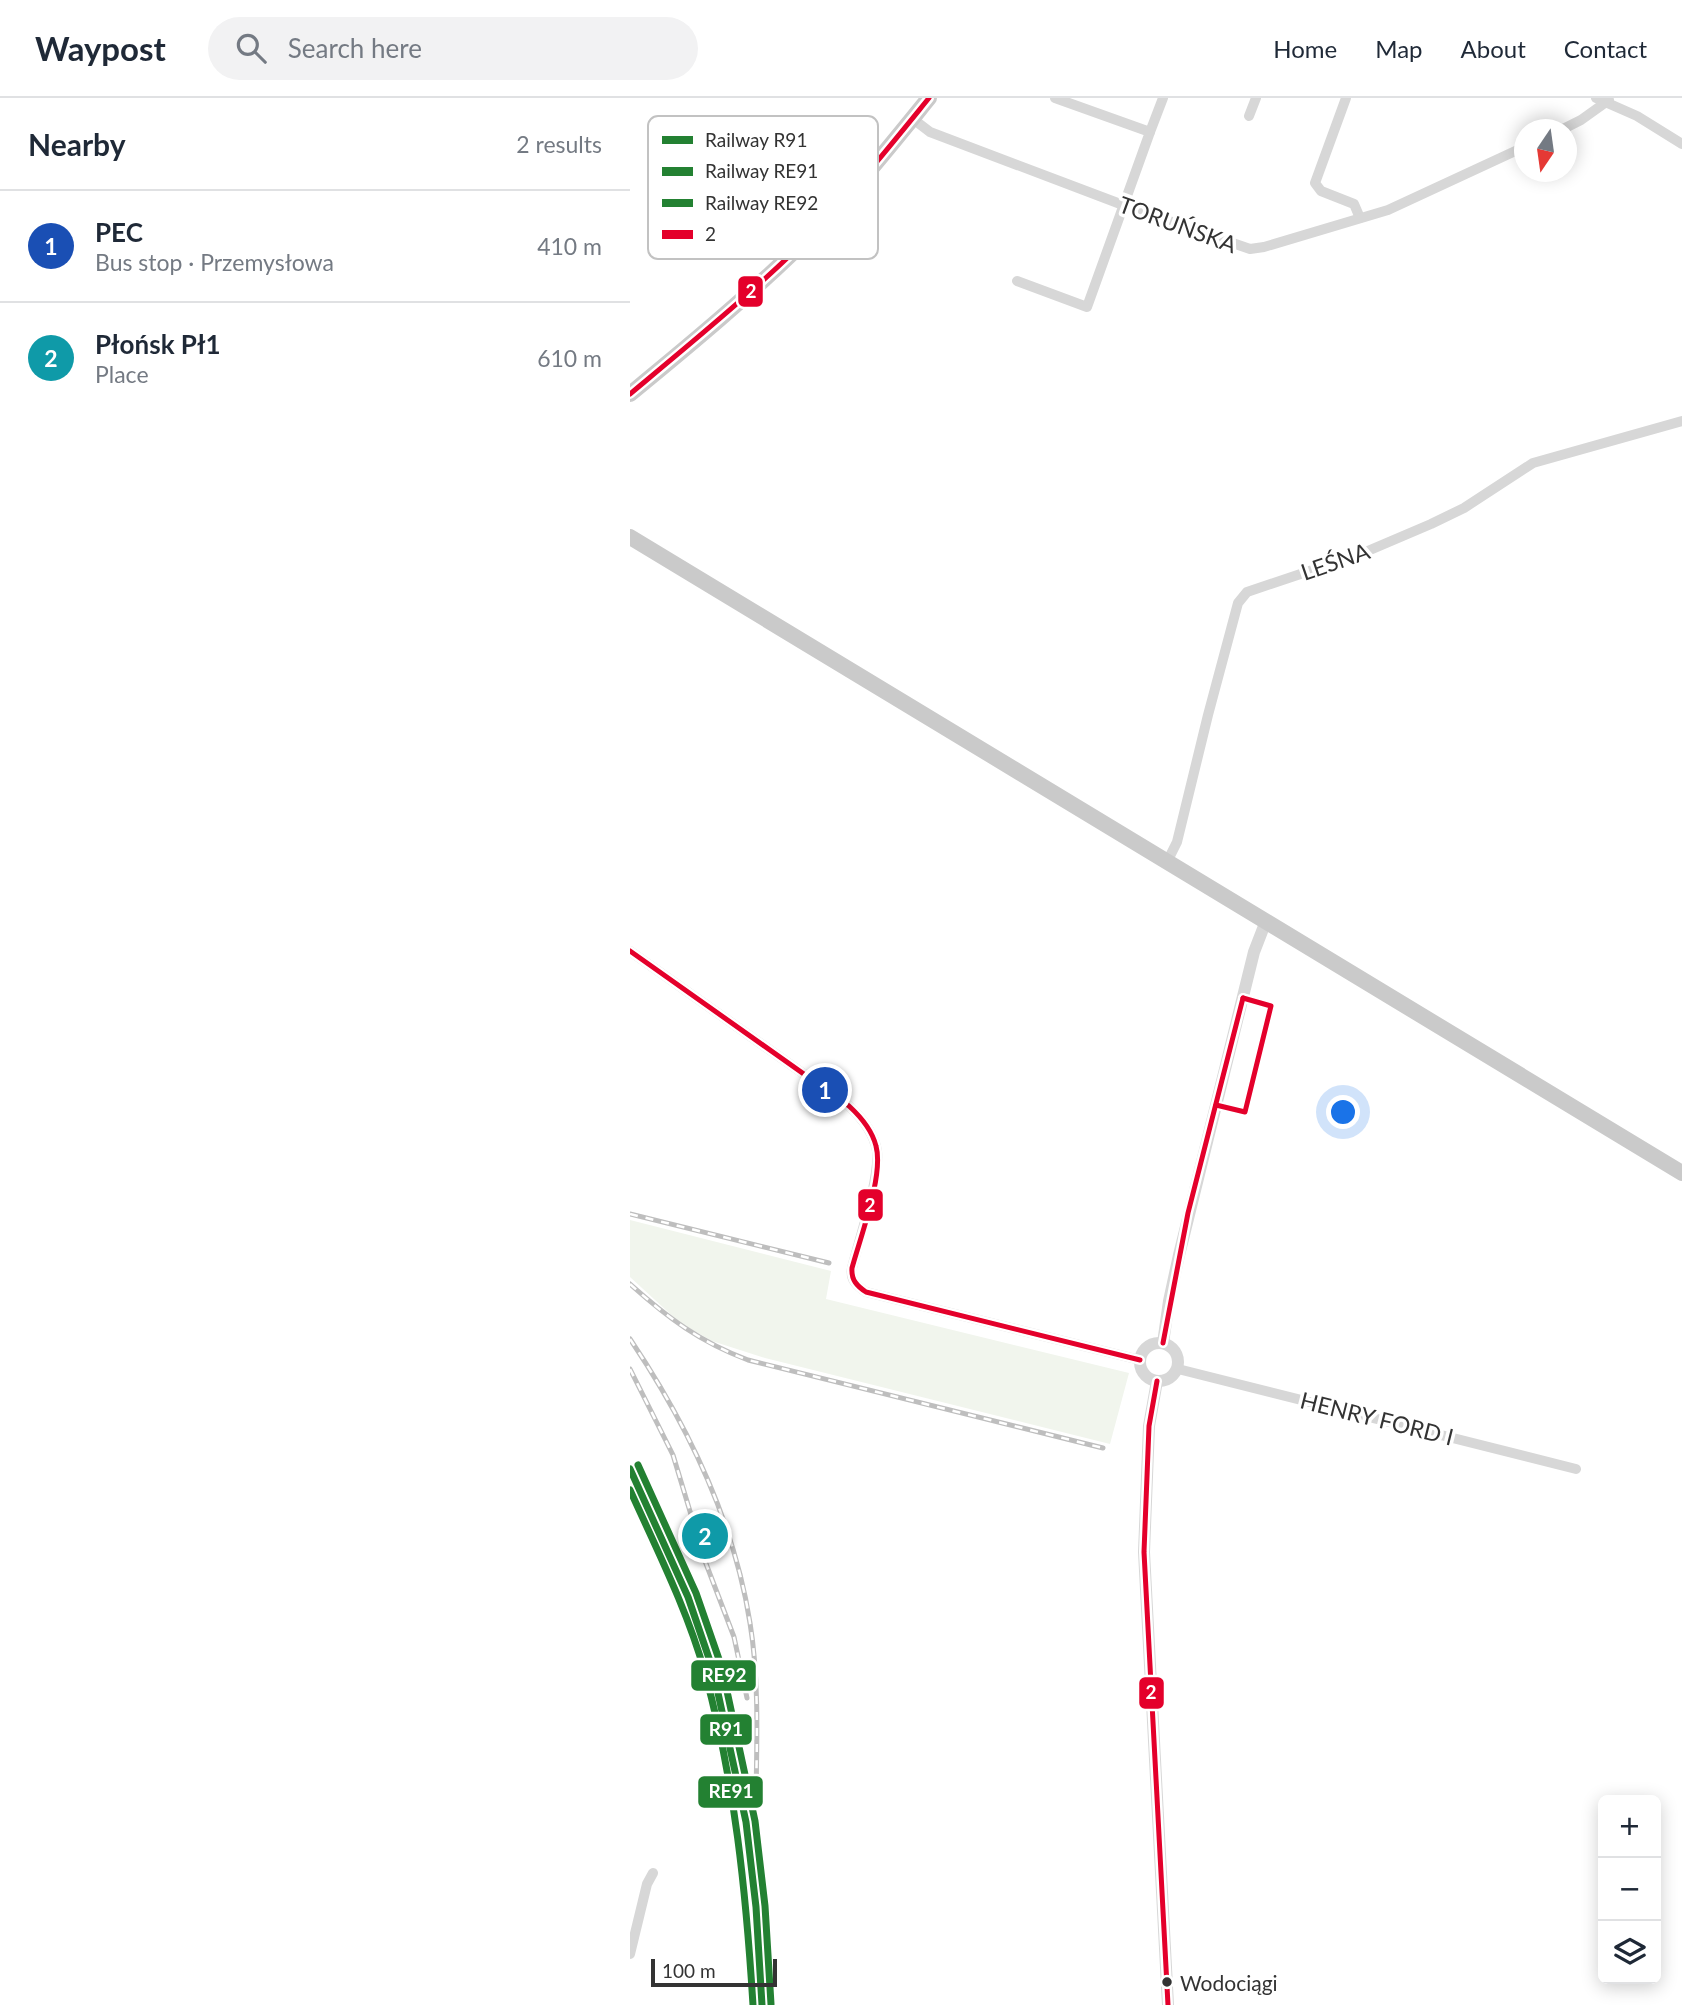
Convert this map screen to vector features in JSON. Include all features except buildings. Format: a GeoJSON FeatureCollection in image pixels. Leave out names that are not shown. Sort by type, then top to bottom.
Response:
{"type":"FeatureCollection","features":[{"type":"Feature","properties":{"kind":"main road"},"geometry":{"type":"LineString","coordinates":[[878,161],[929,98]]}},
{"type":"Feature","properties":{"kind":"main road"},"geometry":{"type":"LineString","coordinates":[[630,394],[726,315],[786,259]]}},
{"type":"Feature","properties":{"kind":"main road"},"geometry":{"type":"LineString","coordinates":[[630,537],[1682,1173]]}},
{"type":"Feature","properties":{"kind":"street"},"geometry":{"type":"LineString","coordinates":[[1055,98],[1150,132]]}},
{"type":"Feature","properties":{"kind":"street"},"geometry":{"type":"LineString","coordinates":[[1017,281],[1087,307],[1163,98]]}},
{"type":"Feature","properties":{"kind":"street"},"geometry":{"type":"LineString","coordinates":[[1249,116],[1256,98]]}},
{"type":"Feature","properties":{"kind":"street"},"geometry":{"type":"LineString","coordinates":[[1346,98],[1315,183],[1321,191],[1354,204],[1360,218]]}},
{"type":"Feature","properties":{"kind":"street"},"geometry":{"type":"LineString","coordinates":[[1577,122],[1605,99],[1682,144]]}},
{"type":"Feature","properties":{"kind":"street","name":"TORUŃSKA"},"geometry":{"type":"LineString","coordinates":[[913,119],[930,132],[1123,205],[1250,249],[1388,210],[1514,152]]}},
{"type":"Feature","properties":{"kind":"street","name":"LEŚNA"},"geometry":{"type":"LineString","coordinates":[[1167,862],[1177,842],[1238,603],[1247,592],[1363,553],[1431,524],[1464,508],[1533,463],[1682,421]]}},
{"type":"Feature","properties":{"kind":"street"},"geometry":{"type":"LineString","coordinates":[[1163,1343],[1168,1301],[1178,1257],[1254,952],[1266,921]]}},
{"type":"Feature","properties":{"kind":"street"},"geometry":{"type":"LineString","coordinates":[[630,951],[849,1106],[871,1132],[877,1151],[876,1171],[852,1268],[851,1275],[858,1287],[866,1292],[1140,1360]]}},
{"type":"Feature","properties":{"kind":"street"},"geometry":{"type":"LineString","coordinates":[[1163,1343],[1174,1349],[1179,1362],[1178,1369],[1172,1377],[1157,1381],[1144,1374],[1140,1360],[1141,1354],[1150,1345],[1163,1343]]}},
{"type":"Feature","properties":{"kind":"street","name":"HENRY FORD I"},"geometry":{"type":"LineString","coordinates":[[1178,1369],[1576,1469]]}},
{"type":"Feature","properties":{"kind":"street"},"geometry":{"type":"LineString","coordinates":[[1157,1381],[1149,1426],[1144,1552],[1168,2005]]}},
{"type":"Feature","properties":{"kind":"street"},"geometry":{"type":"LineString","coordinates":[[630,1954],[633,1933],[647,1884],[653,1873]]}},
{"type":"Feature","properties":{"kind":"shaded area"},"geometry":{"type":"Polygon","coordinates":[[[630,1220],[831,1271],[826,1299],[1129,1373],[1110,1444],[765,1358],[712,1341],[679,1322],[630,1277],[630,1220]]]}},
{"type":"Feature","properties":{"kind":"railway"},"geometry":{"type":"LineString","coordinates":[[630,1214],[829,1263]]}},
{"type":"Feature","properties":{"kind":"railway"},"geometry":{"type":"LineString","coordinates":[[630,1284],[685,1328],[748,1360],[1103,1448]]}},
{"type":"Feature","properties":{"kind":"railway"},"geometry":{"type":"LineString","coordinates":[[630,1339],[689,1439],[733,1548],[743,1585],[755,1665],[756,1794]]}},
{"type":"Feature","properties":{"kind":"railway"},"geometry":{"type":"LineString","coordinates":[[630,1369],[673,1455],[705,1561],[734,1637],[747,1698]]}},
{"type":"Feature","properties":{"kind":"rail line","name":"RE92"},"geometry":{"type":"LineString","coordinates":[[638,1465],[696,1593],[722,1668],[755,1821],[765,1906],[771,2004]]}},
{"type":"Feature","properties":{"kind":"rail line","name":"R91"},"geometry":{"type":"LineString","coordinates":[[630,1469],[688,1597],[713,1670],[746,1822],[756,1907],[762,2005]]}},
{"type":"Feature","properties":{"kind":"rail line","name":"RE91"},"geometry":{"type":"LineString","coordinates":[[630,1490],[689,1626],[715,1714],[738,1838],[753,2005]]}},
{"type":"Feature","properties":{"kind":"transit line","name":"2"},"geometry":{"type":"LineString","coordinates":[[878,160],[929,98]]}},
{"type":"Feature","properties":{"kind":"transit line","name":"2"},"geometry":{"type":"LineString","coordinates":[[630,394],[786,259]]}},
{"type":"Feature","properties":{"kind":"transit line","name":"2"},"geometry":{"type":"LineString","coordinates":[[630,951],[849,1106],[866,1124],[874,1140],[878,1158],[874,1189],[852,1268],[854,1279],[863,1290],[1140,1360]]}},
{"type":"Feature","properties":{"kind":"transit line","name":"2"},"geometry":{"type":"LineString","coordinates":[[1216,1105],[1245,1112],[1271,1006],[1243,998]]}},
{"type":"Feature","properties":{"kind":"transit line","name":"2"},"geometry":{"type":"LineString","coordinates":[[1163,1343],[1188,1213],[1243,998]]}},
{"type":"Feature","properties":{"kind":"transit line","name":"2"},"geometry":{"type":"LineString","coordinates":[[1157,1381],[1149,1426],[1144,1552],[1168,2005]]}},
{"type":"Feature","properties":{"kind":"place","name":"PEC"},"geometry":{"type":"Point","coordinates":[825,1090]}},
{"type":"Feature","properties":{"kind":"place","name":"Płońsk Pł1"},"geometry":{"type":"Point","coordinates":[705,1536]}},
{"type":"Feature","properties":{"kind":"place","name":"Wodociągi"},"geometry":{"type":"Point","coordinates":[1167,1982]}}]}
